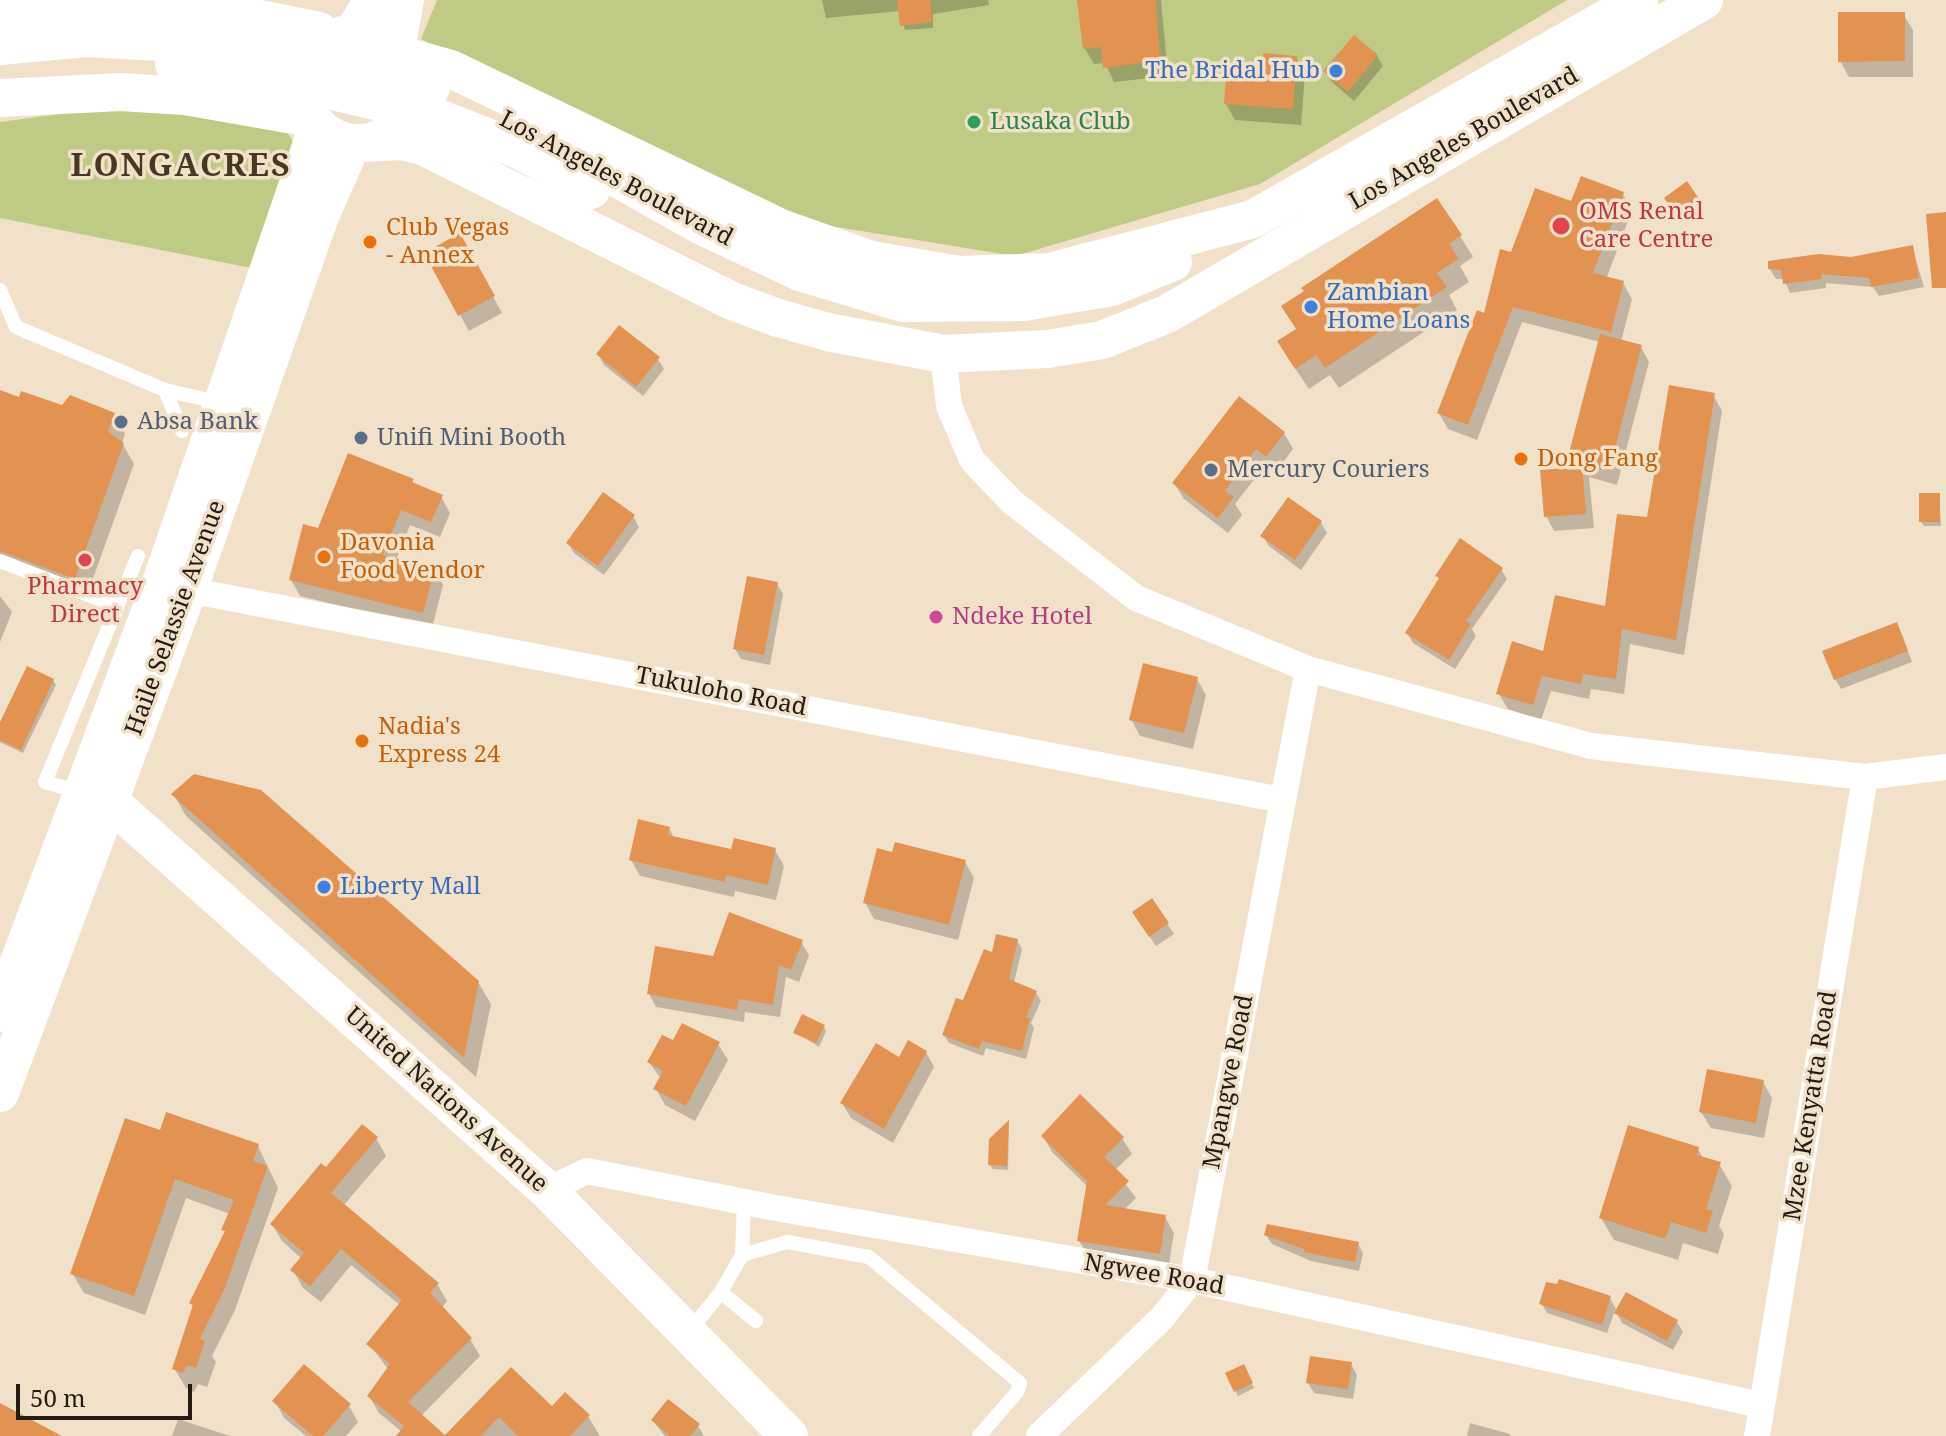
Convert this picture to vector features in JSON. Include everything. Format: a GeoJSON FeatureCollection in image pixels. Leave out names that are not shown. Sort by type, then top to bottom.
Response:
{"type":"FeatureCollection","features":[{"type":"Feature","properties":{"kind":"main road"},"geometry":{"type":"LineString","coordinates":[[315,122],[303,95],[306,70],[319,49],[347,35],[373,0]]}},
{"type":"Feature","properties":{"kind":"main road"},"geometry":{"type":"LineString","coordinates":[[0,98],[121,92],[185,96],[315,122],[337,139],[356,143],[388,133],[407,111],[412,82],[399,52],[405,0]]}},
{"type":"Feature","properties":{"kind":"main road","name":"Los Angeles Boulevard"},"geometry":{"type":"LineString","coordinates":[[399,52],[451,69],[783,229],[871,260],[959,275],[1050,272],[1253,219],[1639,0]]}},
{"type":"Feature","properties":{"kind":"main road","name":"Los Angeles Boulevard"},"geometry":{"type":"LineString","coordinates":[[356,143],[402,141],[423,146],[732,301],[778,318],[828,332],[943,354],[1047,349],[1102,340],[1167,314],[1704,0]]}},
{"type":"Feature","properties":{"kind":"main road"},"geometry":{"type":"LineString","coordinates":[[0,14],[93,7],[176,9],[377,37],[399,52]]}},
{"type":"Feature","properties":{"kind":"main road","name":"Los Angeles Boulevard"},"geometry":{"type":"LineString","coordinates":[[0,46],[86,38],[286,64],[527,128],[700,225],[800,272],[903,303],[1024,302],[1112,287],[1172,263],[1216,231]]}},
{"type":"Feature","properties":{"kind":"main road","name":"Los Angeles Boulevard"},"geometry":{"type":"LineString","coordinates":[[0,68],[84,61],[286,64]]}},
{"type":"Feature","properties":{"kind":"main road","name":"Los Angeles Boulevard"},"geometry":{"type":"LineString","coordinates":[[426,100],[691,246],[792,294],[901,326],[1027,325],[1119,310],[1185,287],[1225,279]]}},
{"type":"Feature","properties":{"kind":"main road","name":"Haile Selassie Avenue"},"geometry":{"type":"LineString","coordinates":[[0,1093],[162,575],[223,404],[315,122]]}},
{"type":"Feature","properties":{"kind":"main road","name":"Haile Selassie Avenue"},"geometry":{"type":"LineString","coordinates":[[162,575],[287,304],[356,143]]}},
{"type":"Feature","properties":{"kind":"main road","name":"Haile Selassie Avenue"},"geometry":{"type":"LineString","coordinates":[[0,1013],[94,796]]}},
{"type":"Feature","properties":{"kind":"main road","name":"United Nations Avenue"},"geometry":{"type":"LineString","coordinates":[[94,796],[547,1190],[789,1436]]}},
{"type":"Feature","properties":{"kind":"street"},"geometry":{"type":"LineString","coordinates":[[943,354],[949,406],[972,460],[1012,502],[1136,598],[1308,669],[1591,746],[1865,777],[1946,767]]}},
{"type":"Feature","properties":{"kind":"street","name":"Tukuloho Road"},"geometry":{"type":"LineString","coordinates":[[162,575],[1282,800]]}},
{"type":"Feature","properties":{"kind":"street","name":"Mpangwe Road"},"geometry":{"type":"LineString","coordinates":[[1039,1436],[1162,1318],[1192,1280],[1308,669]]}},
{"type":"Feature","properties":{"kind":"street","name":"Mzee Kenyatta Road"},"geometry":{"type":"LineString","coordinates":[[1757,1436],[1865,777]]}},
{"type":"Feature","properties":{"kind":"street","name":"Ngwee Road"},"geometry":{"type":"LineString","coordinates":[[547,1190],[587,1171],[744,1202],[1192,1280],[1761,1405]]}},
{"type":"Feature","properties":{"kind":"lane"},"geometry":{"type":"LineString","coordinates":[[0,290],[16,327],[165,390],[223,404]]}},
{"type":"Feature","properties":{"kind":"lane"},"geometry":{"type":"LineString","coordinates":[[165,390],[182,431]]}},
{"type":"Feature","properties":{"kind":"lane"},"geometry":{"type":"LineString","coordinates":[[0,561],[117,606]]}},
{"type":"Feature","properties":{"kind":"lane"},"geometry":{"type":"LineString","coordinates":[[94,796],[45,782],[117,606],[162,575]]}},
{"type":"Feature","properties":{"kind":"lane"},"geometry":{"type":"LineString","coordinates":[[688,1334],[721,1292],[742,1255],[744,1202]]}},
{"type":"Feature","properties":{"kind":"lane"},"geometry":{"type":"LineString","coordinates":[[742,1255],[787,1242],[869,1257],[1020,1383],[1017,1392],[979,1436]]}},
{"type":"Feature","properties":{"kind":"lane"},"geometry":{"type":"LineString","coordinates":[[721,1292],[756,1321]]}},
{"type":"Feature","properties":{"kind":"green space","name":"Lusaka Club"},"geometry":{"type":"Polygon","coordinates":[[[437,0],[1567,0],[1260,184],[1015,256],[769,216],[421,39],[437,0]]]}},
{"type":"Feature","properties":{"kind":"green space"},"geometry":{"type":"Polygon","coordinates":[[[111,107],[281,124],[300,151],[261,270],[0,218],[0,122],[111,107]]]}},
{"type":"Feature","properties":{"kind":"building"},"geometry":{"type":"Polygon","coordinates":[[[897,0],[930,0],[932,22],[900,26],[897,0]]]}},
{"type":"Feature","properties":{"kind":"building"},"geometry":{"type":"Polygon","coordinates":[[[1077,0],[1156,0],[1160,61],[1103,68],[1101,47],[1083,49],[1077,0]]]}},
{"type":"Feature","properties":{"kind":"building"},"geometry":{"type":"Polygon","coordinates":[[[1838,12],[1905,12],[1905,61],[1838,62],[1838,12]]]}},
{"type":"Feature","properties":{"kind":"building"},"geometry":{"type":"Polygon","coordinates":[[[1354,35],[1378,55],[1348,92],[1323,71],[1354,35]]]}},
{"type":"Feature","properties":{"kind":"building"},"geometry":{"type":"Polygon","coordinates":[[[1263,53],[1297,56],[1293,109],[1224,104],[1227,65],[1262,68],[1263,53]]]}},
{"type":"Feature","properties":{"kind":"building"},"geometry":{"type":"Polygon","coordinates":[[[1581,176],[1624,192],[1593,273],[1624,281],[1611,332],[1513,307],[1468,425],[1437,413],[1477,310],[1484,313],[1500,249],[1511,252],[1535,188],[1571,201],[1581,176]]]}},
{"type":"Feature","properties":{"kind":"building"},"geometry":{"type":"Polygon","coordinates":[[[1687,181],[1699,199],[1677,215],[1664,198],[1687,181]]]}},
{"type":"Feature","properties":{"kind":"building"},"geometry":{"type":"Polygon","coordinates":[[[1437,198],[1462,235],[1449,244],[1459,259],[1437,273],[1447,287],[1325,368],[1316,355],[1295,369],[1277,341],[1296,329],[1281,306],[1304,291],[1301,288],[1437,198]]]}},
{"type":"Feature","properties":{"kind":"building"},"geometry":{"type":"Polygon","coordinates":[[[1946,212],[1946,288],[1932,288],[1926,214],[1946,212]]]}},
{"type":"Feature","properties":{"kind":"building"},"geometry":{"type":"Polygon","coordinates":[[[460,233],[495,296],[458,316],[424,253],[460,233]]]}},
{"type":"Feature","properties":{"kind":"building"},"geometry":{"type":"Polygon","coordinates":[[[1913,245],[1919,278],[1871,287],[1869,278],[1821,274],[1822,279],[1783,284],[1781,270],[1768,269],[1768,261],[1819,254],[1851,257],[1913,245]]]}},
{"type":"Feature","properties":{"kind":"building"},"geometry":{"type":"Polygon","coordinates":[[[619,325],[660,357],[636,387],[596,354],[619,325]]]}},
{"type":"Feature","properties":{"kind":"building"},"geometry":{"type":"Polygon","coordinates":[[[1600,334],[1642,345],[1609,471],[1582,464],[1586,514],[1544,517],[1540,470],[1565,468],[1600,334]]]}},
{"type":"Feature","properties":{"kind":"building"},"geometry":{"type":"Polygon","coordinates":[[[1669,385],[1715,393],[1676,640],[1622,629],[1616,679],[1583,674],[1581,684],[1542,676],[1533,705],[1496,694],[1512,641],[1543,651],[1555,595],[1605,606],[1617,514],[1647,517],[1669,385]]]}},
{"type":"Feature","properties":{"kind":"building"},"geometry":{"type":"Polygon","coordinates":[[[0,390],[19,397],[21,391],[62,405],[70,395],[115,413],[108,432],[124,443],[75,579],[0,551],[0,390]]]}},
{"type":"Feature","properties":{"kind":"building","name":"Mercury Couriers"},"geometry":{"type":"Polygon","coordinates":[[[1239,396],[1285,432],[1266,457],[1256,449],[1225,491],[1234,497],[1218,518],[1172,483],[1239,396]]]}},
{"type":"Feature","properties":{"kind":"building"},"geometry":{"type":"Polygon","coordinates":[[[348,453],[414,479],[412,482],[443,495],[431,522],[401,510],[383,555],[435,567],[423,613],[289,580],[303,524],[318,528],[348,453]]]}},
{"type":"Feature","properties":{"kind":"building"},"geometry":{"type":"Polygon","coordinates":[[[603,492],[635,515],[598,566],[566,543],[603,492]]]}},
{"type":"Feature","properties":{"kind":"building"},"geometry":{"type":"Polygon","coordinates":[[[1919,493],[1940,493],[1940,522],[1919,522],[1919,493]]]}},
{"type":"Feature","properties":{"kind":"building"},"geometry":{"type":"Polygon","coordinates":[[[1288,497],[1322,521],[1295,560],[1260,536],[1288,497]]]}},
{"type":"Feature","properties":{"kind":"building"},"geometry":{"type":"Polygon","coordinates":[[[1460,538],[1503,568],[1466,621],[1471,624],[1449,660],[1405,633],[1439,578],[1435,576],[1460,538]]]}},
{"type":"Feature","properties":{"kind":"building"},"geometry":{"type":"Polygon","coordinates":[[[747,576],[778,582],[764,655],[733,649],[747,576]]]}},
{"type":"Feature","properties":{"kind":"building"},"geometry":{"type":"Polygon","coordinates":[[[1897,622],[1908,651],[1834,680],[1822,651],[1897,622]]]}},
{"type":"Feature","properties":{"kind":"building"},"geometry":{"type":"Polygon","coordinates":[[[1143,663],[1198,677],[1184,733],[1129,720],[1143,663]]]}},
{"type":"Feature","properties":{"kind":"building"},"geometry":{"type":"Polygon","coordinates":[[[27,666],[54,679],[21,750],[0,740],[0,722],[27,666]]]}},
{"type":"Feature","properties":{"kind":"building","name":"Liberty Mall"},"geometry":{"type":"Polygon","coordinates":[[[194,774],[261,790],[479,981],[464,1058],[171,794],[194,774]]]}},
{"type":"Feature","properties":{"kind":"building"},"geometry":{"type":"Polygon","coordinates":[[[638,819],[670,827],[668,835],[731,849],[734,838],[776,848],[768,885],[726,875],[725,882],[629,860],[638,819]]]}},
{"type":"Feature","properties":{"kind":"building"},"geometry":{"type":"Polygon","coordinates":[[[895,842],[966,860],[949,925],[863,903],[877,848],[892,852],[895,842]]]}},
{"type":"Feature","properties":{"kind":"building"},"geometry":{"type":"Polygon","coordinates":[[[1152,898],[1169,923],[1149,937],[1132,912],[1152,898]]]}},
{"type":"Feature","properties":{"kind":"building"},"geometry":{"type":"Polygon","coordinates":[[[729,912],[803,940],[791,970],[779,965],[773,1005],[739,999],[737,1010],[647,994],[655,946],[713,956],[729,912]]]}},
{"type":"Feature","properties":{"kind":"building"},"geometry":{"type":"Polygon","coordinates":[[[996,934],[1018,939],[1009,979],[1037,991],[1026,1017],[1030,1018],[1022,1051],[982,1041],[979,1049],[942,1035],[956,998],[963,1000],[984,949],[992,952],[996,934]]]}},
{"type":"Feature","properties":{"kind":"building"},"geometry":{"type":"Polygon","coordinates":[[[802,1014],[825,1025],[816,1043],[793,1033],[802,1014]]]}},
{"type":"Feature","properties":{"kind":"building"},"geometry":{"type":"Polygon","coordinates":[[[682,1023],[720,1042],[686,1106],[653,1089],[663,1071],[647,1062],[662,1035],[673,1040],[682,1023]]]}},
{"type":"Feature","properties":{"kind":"building"},"geometry":{"type":"Polygon","coordinates":[[[908,1040],[927,1051],[884,1129],[840,1103],[876,1043],[899,1057],[908,1040]]]}},
{"type":"Feature","properties":{"kind":"building"},"geometry":{"type":"Polygon","coordinates":[[[1707,1069],[1764,1080],[1756,1123],[1699,1112],[1707,1069]]]}},
{"type":"Feature","properties":{"kind":"building"},"geometry":{"type":"Polygon","coordinates":[[[1080,1094],[1124,1137],[1104,1157],[1129,1181],[1105,1205],[1166,1215],[1160,1254],[1077,1241],[1087,1181],[1041,1136],[1080,1094]]]}},
{"type":"Feature","properties":{"kind":"building"},"geometry":{"type":"Polygon","coordinates":[[[166,1112],[259,1144],[253,1161],[268,1166],[224,1290],[200,1339],[205,1341],[196,1368],[187,1365],[183,1373],[172,1369],[193,1305],[189,1303],[225,1231],[221,1230],[234,1200],[175,1179],[134,1296],[70,1274],[125,1118],[160,1130],[166,1112]]]}},
{"type":"Feature","properties":{"kind":"building"},"geometry":{"type":"Polygon","coordinates":[[[1009,1120],[1007,1166],[988,1165],[989,1139],[1009,1120]]]}},
{"type":"Feature","properties":{"kind":"building"},"geometry":{"type":"Polygon","coordinates":[[[362,1124],[378,1137],[331,1193],[439,1283],[430,1293],[472,1338],[408,1402],[445,1435],[511,1367],[552,1406],[565,1392],[590,1415],[570,1436],[518,1436],[499,1417],[481,1436],[396,1436],[404,1426],[367,1396],[390,1364],[366,1344],[402,1300],[341,1249],[310,1286],[290,1270],[304,1253],[270,1224],[321,1163],[326,1167],[362,1124]]]}},
{"type":"Feature","properties":{"kind":"building"},"geometry":{"type":"Polygon","coordinates":[[[1628,1125],[1699,1147],[1697,1155],[1721,1162],[1706,1209],[1713,1211],[1706,1233],[1671,1222],[1665,1239],[1599,1218],[1628,1125]]]}},
{"type":"Feature","properties":{"kind":"building"},"geometry":{"type":"Polygon","coordinates":[[[1267,1224],[1359,1242],[1355,1262],[1304,1252],[1304,1249],[1264,1235],[1267,1224]]]}},
{"type":"Feature","properties":{"kind":"building"},"geometry":{"type":"Polygon","coordinates":[[[1559,1279],[1611,1296],[1602,1325],[1539,1304],[1546,1282],[1557,1284],[1559,1279]]]}},
{"type":"Feature","properties":{"kind":"building"},"geometry":{"type":"Polygon","coordinates":[[[1626,1292],[1678,1320],[1667,1341],[1614,1313],[1626,1292]]]}},
{"type":"Feature","properties":{"kind":"building"},"geometry":{"type":"Polygon","coordinates":[[[1310,1356],[1352,1362],[1348,1389],[1306,1383],[1310,1356]]]}},
{"type":"Feature","properties":{"kind":"building"},"geometry":{"type":"Polygon","coordinates":[[[304,1364],[351,1404],[323,1436],[313,1436],[272,1401],[304,1364]]]}},
{"type":"Feature","properties":{"kind":"building"},"geometry":{"type":"Polygon","coordinates":[[[1244,1364],[1253,1383],[1234,1392],[1225,1373],[1244,1364]]]}},
{"type":"Feature","properties":{"kind":"building"},"geometry":{"type":"Polygon","coordinates":[[[668,1399],[700,1424],[690,1436],[670,1436],[651,1420],[668,1399]]]}},
{"type":"Feature","properties":{"kind":"building"},"geometry":{"type":"Polygon","coordinates":[[[0,1403],[62,1436],[0,1436],[0,1403]]]}},
{"type":"Feature","properties":{"kind":"place","name":"The Bridal Hub"},"geometry":{"type":"Point","coordinates":[1336,71]}},
{"type":"Feature","properties":{"kind":"place","name":"Lusaka Club"},"geometry":{"type":"Point","coordinates":[974,122]}},
{"type":"Feature","properties":{"kind":"place","name":"OMS Renal Care Centre"},"geometry":{"type":"Point","coordinates":[1561,226]}},
{"type":"Feature","properties":{"kind":"place","name":"Club Vegas - Annex"},"geometry":{"type":"Point","coordinates":[370,242]}},
{"type":"Feature","properties":{"kind":"place","name":"Zambian Home Loans"},"geometry":{"type":"Point","coordinates":[1311,307]}},
{"type":"Feature","properties":{"kind":"place","name":"Absa Bank"},"geometry":{"type":"Point","coordinates":[121,422]}},
{"type":"Feature","properties":{"kind":"place","name":"Unifi Mini Booth"},"geometry":{"type":"Point","coordinates":[361,438]}},
{"type":"Feature","properties":{"kind":"place","name":"Dong Fang"},"geometry":{"type":"Point","coordinates":[1521,459]}},
{"type":"Feature","properties":{"kind":"place","name":"Mercury Couriers"},"geometry":{"type":"Point","coordinates":[1211,470]}},
{"type":"Feature","properties":{"kind":"place","name":"Davonia Food Vendor"},"geometry":{"type":"Point","coordinates":[324,557]}},
{"type":"Feature","properties":{"kind":"place","name":"Pharmacy Direct"},"geometry":{"type":"Point","coordinates":[85,560]}},
{"type":"Feature","properties":{"kind":"place","name":"Ndeke Hotel"},"geometry":{"type":"Point","coordinates":[936,617]}},
{"type":"Feature","properties":{"kind":"place","name":"Nadia's Express 24"},"geometry":{"type":"Point","coordinates":[362,741]}},
{"type":"Feature","properties":{"kind":"place","name":"Liberty Mall"},"geometry":{"type":"Point","coordinates":[324,887]}},
{"type":"Feature","properties":{"kind":"district","name":"LONGACRES"},"geometry":{"type":"Point","coordinates":[181,167]}}]}
